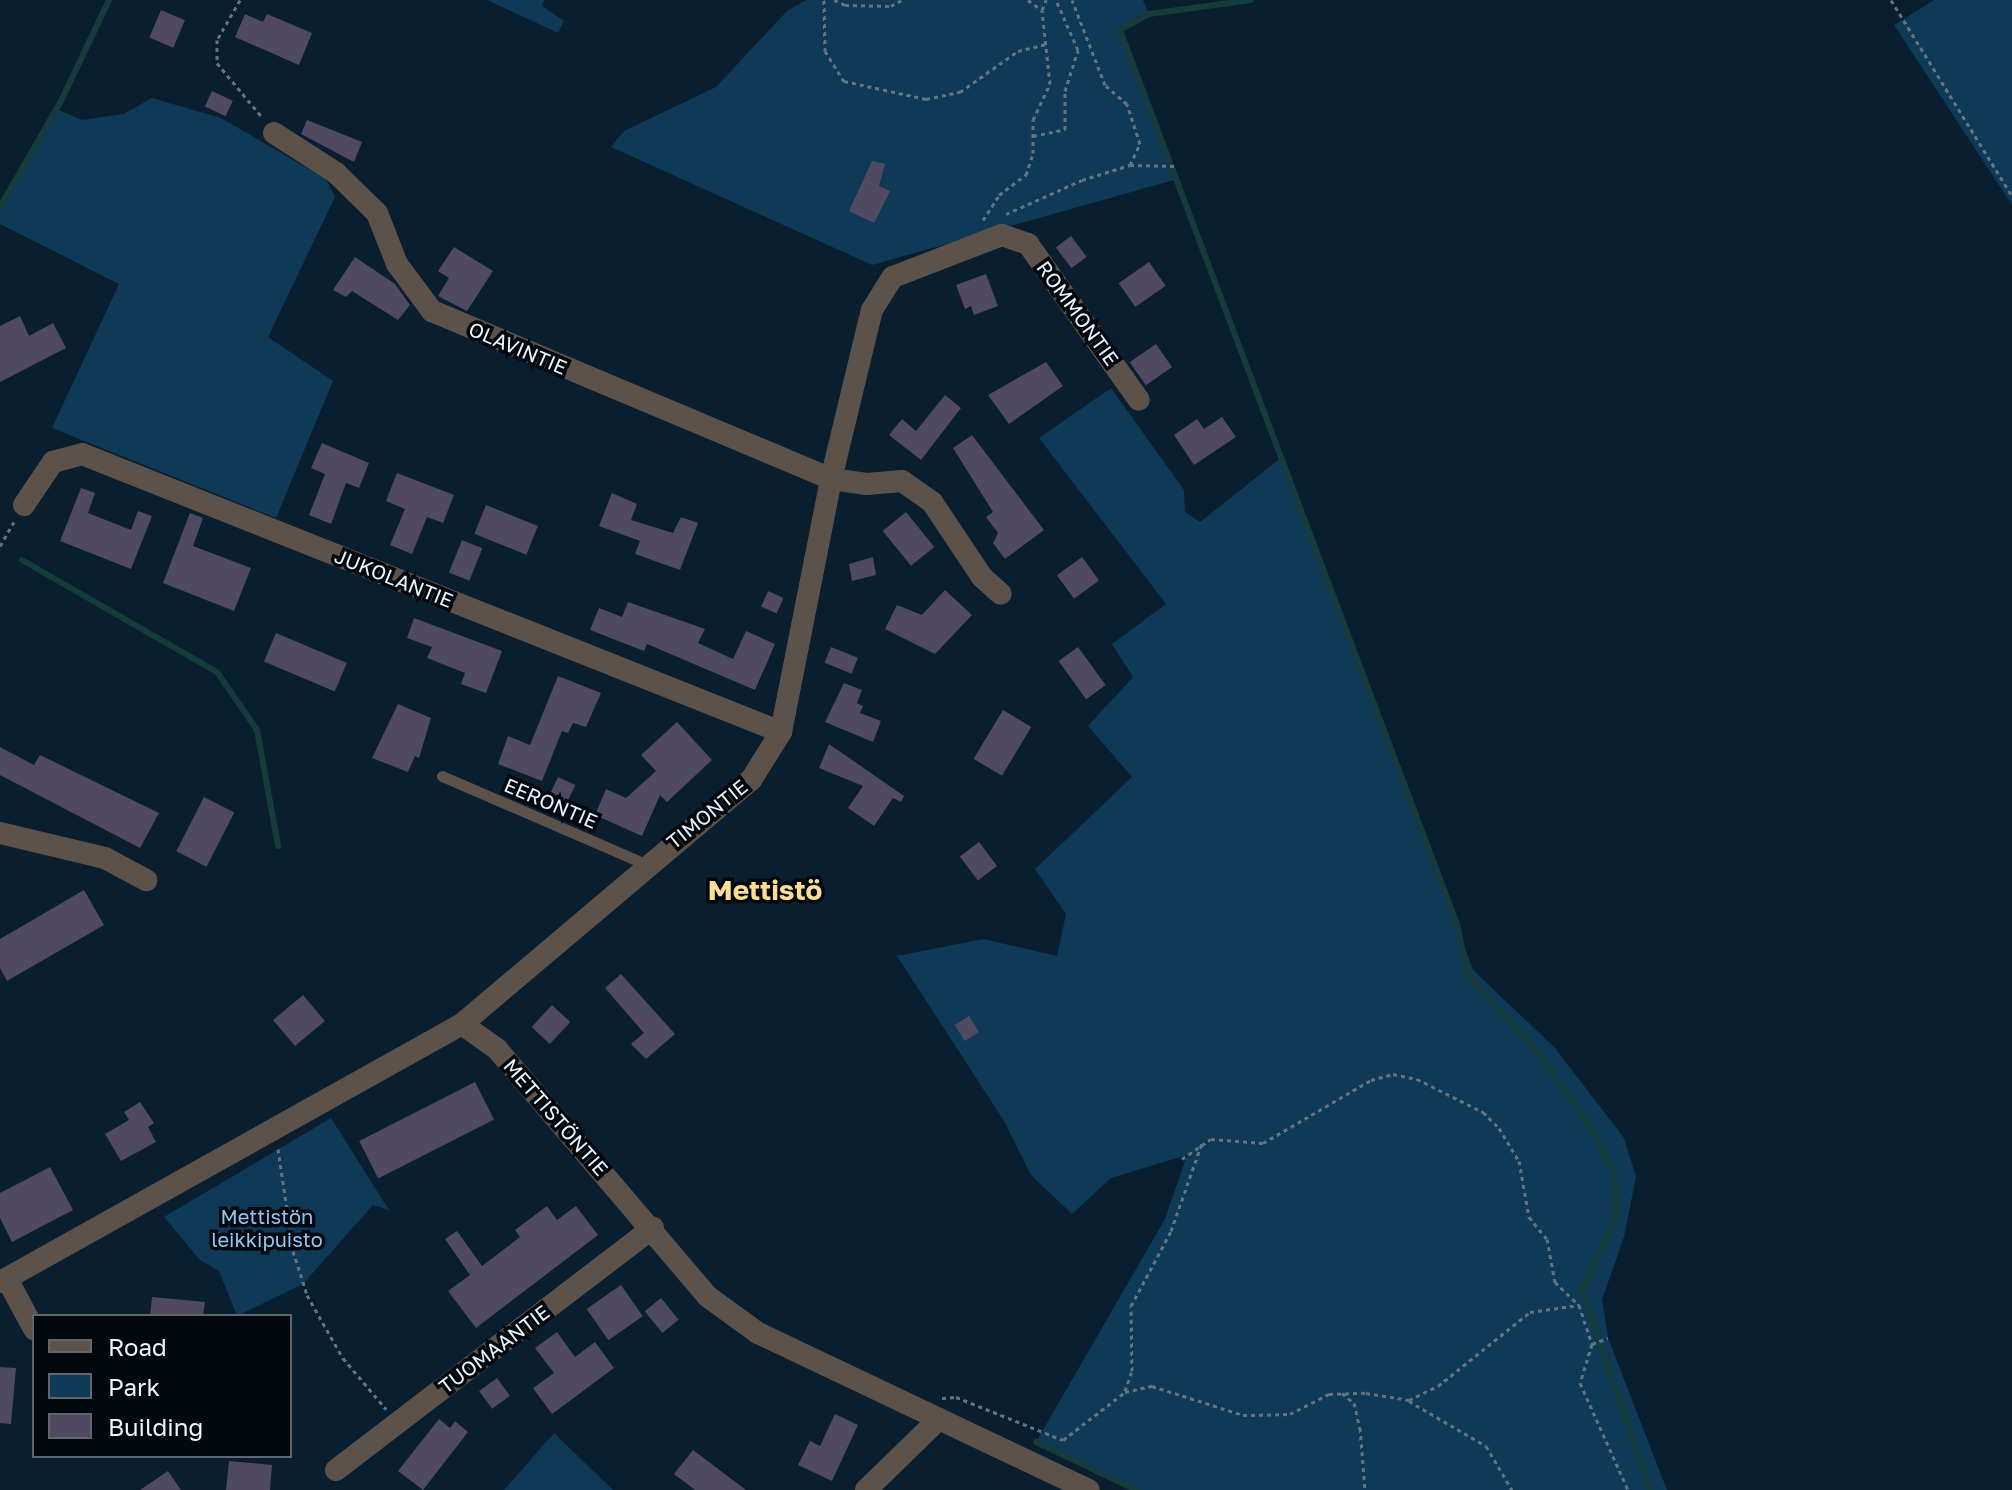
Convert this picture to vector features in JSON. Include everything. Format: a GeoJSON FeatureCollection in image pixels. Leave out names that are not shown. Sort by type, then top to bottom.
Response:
{"type":"FeatureCollection","features":[{"type":"Feature","properties":{"kind":"street","name":"OLAVINTIE"},"geometry":{"type":"LineString","coordinates":[[274,133],[336,173],[377,213],[397,264],[432,311],[831,479],[867,484],[902,481],[932,502],[982,577],[1001,594]]}},
{"type":"Feature","properties":{"kind":"street","name":"ROMMONTIE"},"geometry":{"type":"LineString","coordinates":[[831,479],[872,310],[893,277],[987,232],[1028,244],[1139,400]]}},
{"type":"Feature","properties":{"kind":"street","name":"JUKOLANTIE"},"geometry":{"type":"LineString","coordinates":[[24,505],[53,462],[82,454],[781,732]]}},
{"type":"Feature","properties":{"kind":"street","name":"TIMONTIE"},"geometry":{"type":"LineString","coordinates":[[462,1024],[645,864],[751,780],[781,732],[831,479]]}},
{"type":"Feature","properties":{"kind":"street"},"geometry":{"type":"LineString","coordinates":[[0,833],[105,858],[146,880]]}},
{"type":"Feature","properties":{"kind":"street"},"geometry":{"type":"LineString","coordinates":[[32,1326],[4,1282],[462,1024]]}},
{"type":"Feature","properties":{"kind":"street","name":"METTISTÖNTIE"},"geometry":{"type":"LineString","coordinates":[[462,1024],[497,1049],[653,1228],[707,1296],[758,1333],[1089,1490]]}},
{"type":"Feature","properties":{"kind":"street","name":"TUOMAANTIE"},"geometry":{"type":"LineString","coordinates":[[336,1470],[653,1228]]}},
{"type":"Feature","properties":{"kind":"street"},"geometry":{"type":"LineString","coordinates":[[866,1490],[935,1417]]}},
{"type":"Feature","properties":{"kind":"lane","name":"EERONTIE"},"geometry":{"type":"LineString","coordinates":[[442,776],[645,864]]}},
{"type":"Feature","properties":{"kind":"path"},"geometry":{"type":"LineString","coordinates":[[240,0],[217,40],[217,63],[274,133]]}},
{"type":"Feature","properties":{"kind":"path"},"geometry":{"type":"LineString","coordinates":[[824,0],[825,51],[844,81],[926,99],[960,92],[1018,51],[1047,44]]}},
{"type":"Feature","properties":{"kind":"path"},"geometry":{"type":"LineString","coordinates":[[834,0],[845,5],[891,6],[902,0]]}},
{"type":"Feature","properties":{"kind":"path"},"geometry":{"type":"LineString","coordinates":[[1028,0],[1042,10]]}},
{"type":"Feature","properties":{"kind":"path"},"geometry":{"type":"LineString","coordinates":[[1046,0],[1042,10],[1050,84],[1033,120],[1026,175],[999,195],[983,220],[987,232],[1026,203],[1130,165],[1175,166]]}},
{"type":"Feature","properties":{"kind":"path"},"geometry":{"type":"LineString","coordinates":[[1033,136],[1065,129],[1065,91],[1078,50],[1056,0]]}},
{"type":"Feature","properties":{"kind":"path"},"geometry":{"type":"LineString","coordinates":[[1072,0],[1105,85],[1127,104],[1140,144],[1130,165]]}},
{"type":"Feature","properties":{"kind":"path"},"geometry":{"type":"LineString","coordinates":[[1891,0],[2012,196]]}},
{"type":"Feature","properties":{"kind":"path"},"geometry":{"type":"LineString","coordinates":[[0,546],[24,505]]}},
{"type":"Feature","properties":{"kind":"path"},"geometry":{"type":"LineString","coordinates":[[1182,1159],[1202,1143],[1263,1143],[1371,1080],[1393,1074],[1417,1079],[1448,1098],[1474,1106],[1499,1128],[1519,1161],[1529,1217],[1547,1239],[1555,1282],[1579,1305],[1593,1344],[1580,1383],[1628,1490]]}},
{"type":"Feature","properties":{"kind":"path"},"geometry":{"type":"LineString","coordinates":[[276,1130],[293,1251],[307,1295],[343,1358],[398,1422]]}},
{"type":"Feature","properties":{"kind":"path"},"geometry":{"type":"LineString","coordinates":[[1125,1392],[1132,1371],[1131,1306],[1171,1231],[1202,1143]]}},
{"type":"Feature","properties":{"kind":"path"},"geometry":{"type":"LineString","coordinates":[[1409,1400],[1438,1386],[1530,1312],[1579,1305]]}},
{"type":"Feature","properties":{"kind":"path"},"geometry":{"type":"LineString","coordinates":[[1593,1344],[1608,1338]]}},
{"type":"Feature","properties":{"kind":"path"},"geometry":{"type":"LineString","coordinates":[[935,1417],[944,1396],[956,1397],[1063,1440],[1125,1392],[1152,1386],[1243,1415],[1290,1414],[1329,1394],[1409,1400],[1486,1446],[1512,1490]]}},
{"type":"Feature","properties":{"kind":"path"},"geometry":{"type":"LineString","coordinates":[[1342,1393],[1354,1403],[1360,1428],[1365,1490]]}},
{"type":"Feature","properties":{"kind":"green space"},"geometry":{"type":"Polygon","coordinates":[[[487,0],[544,0],[542,6],[564,21],[558,33],[487,0]]]}},
{"type":"Feature","properties":{"kind":"green space"},"geometry":{"type":"Polygon","coordinates":[[[806,0],[1143,0],[1149,14],[1120,31],[1174,180],[872,265],[611,147],[624,131],[716,87],[787,11],[806,0]]]}},
{"type":"Feature","properties":{"kind":"green space"},"geometry":{"type":"Polygon","coordinates":[[[1934,0],[2012,0],[2012,205],[1894,25],[1934,0]]]}},
{"type":"Feature","properties":{"kind":"green space"},"geometry":{"type":"Polygon","coordinates":[[[152,98],[221,118],[326,179],[335,197],[268,337],[333,381],[276,518],[52,428],[119,284],[0,224],[0,207],[56,109],[82,120],[124,114],[152,98]]]}},
{"type":"Feature","properties":{"kind":"green space"},"geometry":{"type":"Polygon","coordinates":[[[1111,388],[1184,490],[1185,512],[1200,522],[1282,457],[1473,970],[1555,1048],[1624,1138],[1636,1177],[1624,1237],[1602,1300],[1608,1338],[1667,1490],[1136,1490],[1036,1442],[1165,1219],[1187,1155],[1111,1178],[1072,1214],[1031,1175],[1004,1121],[897,956],[983,939],[1057,956],[1066,914],[1035,869],[1132,777],[1088,726],[1133,677],[1112,644],[1166,604],[1039,438],[1111,388]]]}},
{"type":"Feature","properties":{"kind":"green space","name":"Mettistön leikkipuisto"},"geometry":{"type":"Polygon","coordinates":[[[331,1118],[389,1210],[373,1205],[303,1284],[241,1314],[236,1314],[219,1271],[200,1260],[164,1217],[331,1118]]]}},
{"type":"Feature","properties":{"kind":"green space"},"geometry":{"type":"Polygon","coordinates":[[[554,1433],[613,1490],[504,1490],[554,1433]]]}},
{"type":"Feature","properties":{"kind":"building"},"geometry":{"type":"Polygon","coordinates":[[[161,10],[185,20],[173,48],[149,38],[161,10]]]}},
{"type":"Feature","properties":{"kind":"building"},"geometry":{"type":"Polygon","coordinates":[[[245,14],[263,22],[267,14],[312,33],[299,65],[235,37],[245,14]]]}},
{"type":"Feature","properties":{"kind":"building"},"geometry":{"type":"Polygon","coordinates":[[[212,91],[233,101],[226,116],[205,106],[212,91]]]}},
{"type":"Feature","properties":{"kind":"building"},"geometry":{"type":"Polygon","coordinates":[[[307,120],[362,142],[354,162],[301,134],[307,120]]]}},
{"type":"Feature","properties":{"kind":"building"},"geometry":{"type":"Polygon","coordinates":[[[872,161],[885,164],[879,186],[890,191],[874,223],[849,211],[872,161]]]}},
{"type":"Feature","properties":{"kind":"building"},"geometry":{"type":"Polygon","coordinates":[[[1071,236],[1087,257],[1071,268],[1056,247],[1071,236]]]}},
{"type":"Feature","properties":{"kind":"building"},"geometry":{"type":"Polygon","coordinates":[[[454,247],[493,271],[467,311],[438,296],[449,278],[438,271],[454,247]]]}},
{"type":"Feature","properties":{"kind":"building"},"geometry":{"type":"Polygon","coordinates":[[[355,257],[395,284],[410,305],[398,320],[352,291],[346,297],[333,290],[355,257]]]}},
{"type":"Feature","properties":{"kind":"building"},"geometry":{"type":"Polygon","coordinates":[[[1149,262],[1166,286],[1135,307],[1119,283],[1149,262]]]}},
{"type":"Feature","properties":{"kind":"building"},"geometry":{"type":"Polygon","coordinates":[[[986,274],[998,306],[974,315],[971,306],[965,309],[956,285],[986,274]]]}},
{"type":"Feature","properties":{"kind":"building"},"geometry":{"type":"Polygon","coordinates":[[[20,316],[29,336],[53,323],[66,348],[0,382],[0,326],[20,316]]]}},
{"type":"Feature","properties":{"kind":"building"},"geometry":{"type":"Polygon","coordinates":[[[1156,344],[1172,367],[1146,385],[1130,362],[1156,344]]]}},
{"type":"Feature","properties":{"kind":"building"},"geometry":{"type":"Polygon","coordinates":[[[1046,362],[1063,386],[1009,424],[988,395],[1046,362]]]}},
{"type":"Feature","properties":{"kind":"building"},"geometry":{"type":"Polygon","coordinates":[[[945,395],[961,408],[921,460],[889,435],[902,419],[916,431],[945,395]]]}},
{"type":"Feature","properties":{"kind":"building"},"geometry":{"type":"Polygon","coordinates":[[[1222,417],[1236,437],[1194,465],[1174,435],[1197,419],[1204,429],[1222,417]]]}},
{"type":"Feature","properties":{"kind":"building"},"geometry":{"type":"Polygon","coordinates":[[[972,435],[1044,530],[1005,559],[993,543],[998,533],[986,517],[993,512],[953,448],[972,435]]]}},
{"type":"Feature","properties":{"kind":"building"},"geometry":{"type":"Polygon","coordinates":[[[322,443],[369,463],[359,488],[346,483],[331,524],[309,515],[325,474],[311,468],[322,443]]]}},
{"type":"Feature","properties":{"kind":"building"},"geometry":{"type":"Polygon","coordinates":[[[397,473],[454,495],[443,523],[427,517],[412,554],[390,545],[405,509],[386,501],[397,473]]]}},
{"type":"Feature","properties":{"kind":"building"},"geometry":{"type":"Polygon","coordinates":[[[81,488],[95,493],[88,513],[131,530],[138,511],[152,516],[131,569],[60,541],[81,488]]]}},
{"type":"Feature","properties":{"kind":"building"},"geometry":{"type":"Polygon","coordinates":[[[612,493],[637,504],[631,520],[673,533],[681,517],[698,523],[680,570],[635,554],[640,541],[599,526],[612,493]]]}},
{"type":"Feature","properties":{"kind":"building"},"geometry":{"type":"Polygon","coordinates":[[[486,505],[538,526],[526,555],[474,534],[486,505]]]}},
{"type":"Feature","properties":{"kind":"building"},"geometry":{"type":"Polygon","coordinates":[[[906,512],[934,547],[911,566],[883,531],[906,512]]]}},
{"type":"Feature","properties":{"kind":"building"},"geometry":{"type":"Polygon","coordinates":[[[190,513],[203,518],[193,546],[251,568],[234,611],[163,583],[190,513]]]}},
{"type":"Feature","properties":{"kind":"building"},"geometry":{"type":"Polygon","coordinates":[[[462,540],[482,548],[469,581],[449,572],[462,540]]]}},
{"type":"Feature","properties":{"kind":"building"},"geometry":{"type":"Polygon","coordinates":[[[873,557],[876,575],[852,581],[849,564],[873,557]]]}},
{"type":"Feature","properties":{"kind":"building"},"geometry":{"type":"Polygon","coordinates":[[[1082,557],[1099,580],[1074,599],[1057,575],[1082,557]]]}},
{"type":"Feature","properties":{"kind":"building"},"geometry":{"type":"Polygon","coordinates":[[[945,590],[972,615],[935,654],[885,629],[897,605],[922,615],[945,590]]]}},
{"type":"Feature","properties":{"kind":"building"},"geometry":{"type":"Polygon","coordinates":[[[768,591],[784,598],[777,613],[761,607],[768,591]]]}},
{"type":"Feature","properties":{"kind":"building"},"geometry":{"type":"Polygon","coordinates":[[[628,602],[705,629],[698,643],[733,659],[746,631],[775,644],[755,690],[647,644],[644,651],[590,630],[599,608],[622,617],[628,602]]]}},
{"type":"Feature","properties":{"kind":"building"},"geometry":{"type":"Polygon","coordinates":[[[414,618],[502,651],[486,693],[461,684],[465,673],[427,658],[432,647],[407,638],[414,618]]]}},
{"type":"Feature","properties":{"kind":"building"},"geometry":{"type":"Polygon","coordinates":[[[276,633],[347,663],[335,692],[264,662],[276,633]]]}},
{"type":"Feature","properties":{"kind":"building"},"geometry":{"type":"Polygon","coordinates":[[[831,647],[858,658],[852,674],[825,663],[831,647]]]}},
{"type":"Feature","properties":{"kind":"building"},"geometry":{"type":"Polygon","coordinates":[[[1078,647],[1106,685],[1086,699],[1059,661],[1078,647]]]}},
{"type":"Feature","properties":{"kind":"building"},"geometry":{"type":"Polygon","coordinates":[[[558,676],[601,693],[586,727],[573,723],[568,733],[562,731],[542,781],[498,764],[508,736],[530,745],[558,676]]]}},
{"type":"Feature","properties":{"kind":"building"},"geometry":{"type":"Polygon","coordinates":[[[844,683],[862,690],[857,703],[863,706],[860,713],[881,721],[873,742],[825,722],[844,683]]]}},
{"type":"Feature","properties":{"kind":"building"},"geometry":{"type":"Polygon","coordinates":[[[398,704],[431,718],[419,758],[415,756],[408,772],[372,758],[398,704]]]}},
{"type":"Feature","properties":{"kind":"building"},"geometry":{"type":"Polygon","coordinates":[[[1003,710],[1031,727],[1002,776],[974,759],[1003,710]]]}},
{"type":"Feature","properties":{"kind":"building"},"geometry":{"type":"Polygon","coordinates":[[[677,722],[712,760],[667,802],[660,795],[642,836],[595,815],[606,789],[626,798],[656,771],[641,755],[677,722]]]}},
{"type":"Feature","properties":{"kind":"building"},"geometry":{"type":"Polygon","coordinates":[[[829,744],[904,796],[901,802],[893,798],[874,826],[848,808],[863,786],[819,768],[829,744]]]}},
{"type":"Feature","properties":{"kind":"building"},"geometry":{"type":"Polygon","coordinates":[[[0,747],[34,765],[40,755],[159,813],[140,848],[0,775],[0,747]]]}},
{"type":"Feature","properties":{"kind":"building"},"geometry":{"type":"Polygon","coordinates":[[[558,777],[575,785],[568,801],[550,793],[558,777]]]}},
{"type":"Feature","properties":{"kind":"building"},"geometry":{"type":"Polygon","coordinates":[[[204,797],[234,812],[207,867],[176,851],[204,797]]]}},
{"type":"Feature","properties":{"kind":"building"},"geometry":{"type":"Polygon","coordinates":[[[979,842],[997,866],[978,880],[960,856],[979,842]]]}},
{"type":"Feature","properties":{"kind":"building"},"geometry":{"type":"Polygon","coordinates":[[[84,890],[104,925],[7,981],[0,968],[0,939],[84,890]]]}},
{"type":"Feature","properties":{"kind":"building"},"geometry":{"type":"Polygon","coordinates":[[[621,974],[675,1034],[646,1059],[631,1044],[644,1033],[605,988],[621,974]]]}},
{"type":"Feature","properties":{"kind":"building"},"geometry":{"type":"Polygon","coordinates":[[[303,995],[325,1021],[295,1046],[273,1020],[303,995]]]}},
{"type":"Feature","properties":{"kind":"building"},"geometry":{"type":"Polygon","coordinates":[[[552,1005],[570,1022],[550,1044],[532,1027],[552,1005]]]}},
{"type":"Feature","properties":{"kind":"building"},"geometry":{"type":"Polygon","coordinates":[[[969,1016],[979,1032],[965,1041],[955,1025],[969,1016]]]}},
{"type":"Feature","properties":{"kind":"building"},"geometry":{"type":"Polygon","coordinates":[[[475,1082],[494,1119],[378,1178],[359,1141],[475,1082]]]}},
{"type":"Feature","properties":{"kind":"building"},"geometry":{"type":"Polygon","coordinates":[[[140,1102],[154,1123],[148,1127],[156,1142],[121,1161],[105,1134],[129,1120],[124,1112],[140,1102]]]}},
{"type":"Feature","properties":{"kind":"building"},"geometry":{"type":"Polygon","coordinates":[[[50,1167],[73,1210],[12,1242],[0,1218],[0,1193],[50,1167]]]}},
{"type":"Feature","properties":{"kind":"building"},"geometry":{"type":"Polygon","coordinates":[[[547,1206],[557,1220],[576,1206],[598,1235],[476,1328],[448,1291],[470,1275],[445,1239],[457,1231],[482,1266],[520,1237],[515,1230],[547,1206]]]}},
{"type":"Feature","properties":{"kind":"building"},"geometry":{"type":"Polygon","coordinates":[[[621,1285],[643,1316],[608,1340],[587,1309],[621,1285]]]}},
{"type":"Feature","properties":{"kind":"building"},"geometry":{"type":"Polygon","coordinates":[[[152,1297],[205,1302],[203,1314],[150,1314],[152,1297]]]}},
{"type":"Feature","properties":{"kind":"building"},"geometry":{"type":"Polygon","coordinates":[[[661,1298],[679,1320],[662,1333],[645,1311],[661,1298]]]}},
{"type":"Feature","properties":{"kind":"building"},"geometry":{"type":"Polygon","coordinates":[[[557,1332],[575,1357],[595,1342],[614,1368],[552,1414],[533,1388],[554,1373],[535,1348],[557,1332]]]}},
{"type":"Feature","properties":{"kind":"building"},"geometry":{"type":"Polygon","coordinates":[[[0,1367],[16,1368],[11,1424],[0,1423],[0,1367]]]}},
{"type":"Feature","properties":{"kind":"building"},"geometry":{"type":"Polygon","coordinates":[[[497,1378],[510,1396],[492,1409],[479,1391],[497,1378]]]}},
{"type":"Feature","properties":{"kind":"building"},"geometry":{"type":"Polygon","coordinates":[[[835,1414],[858,1425],[832,1481],[798,1465],[810,1441],[820,1446],[835,1414]]]}},
{"type":"Feature","properties":{"kind":"building"},"geometry":{"type":"Polygon","coordinates":[[[439,1419],[450,1428],[455,1421],[468,1432],[423,1490],[398,1471],[439,1419]]]}},
{"type":"Feature","properties":{"kind":"building"},"geometry":{"type":"Polygon","coordinates":[[[693,1450],[746,1490],[695,1490],[674,1474],[693,1450]]]}},
{"type":"Feature","properties":{"kind":"building"},"geometry":{"type":"Polygon","coordinates":[[[229,1461],[272,1465],[270,1490],[226,1490],[229,1461]]]}},
{"type":"Feature","properties":{"kind":"building"},"geometry":{"type":"Polygon","coordinates":[[[168,1471],[181,1490],[140,1490],[168,1471]]]}},
{"type":"Feature","properties":{"kind":"waterway"},"geometry":{"type":"LineString","coordinates":[[0,207],[62,99],[109,0]]}},
{"type":"Feature","properties":{"kind":"waterway"},"geometry":{"type":"LineString","coordinates":[[1251,0],[1149,14],[1120,30],[1457,924],[1468,976],[1540,1055],[1591,1128],[1615,1176],[1617,1215],[1582,1290],[1650,1490]]}},
{"type":"Feature","properties":{"kind":"waterway"},"geometry":{"type":"LineString","coordinates":[[22,560],[217,672],[257,730],[278,846]]}},
{"type":"Feature","properties":{"kind":"waterway"},"geometry":{"type":"LineString","coordinates":[[1036,1442],[1136,1490]]}},
{"type":"Feature","properties":{"kind":"district","name":"Mettistö"},"geometry":{"type":"Point","coordinates":[765,890]}}]}
